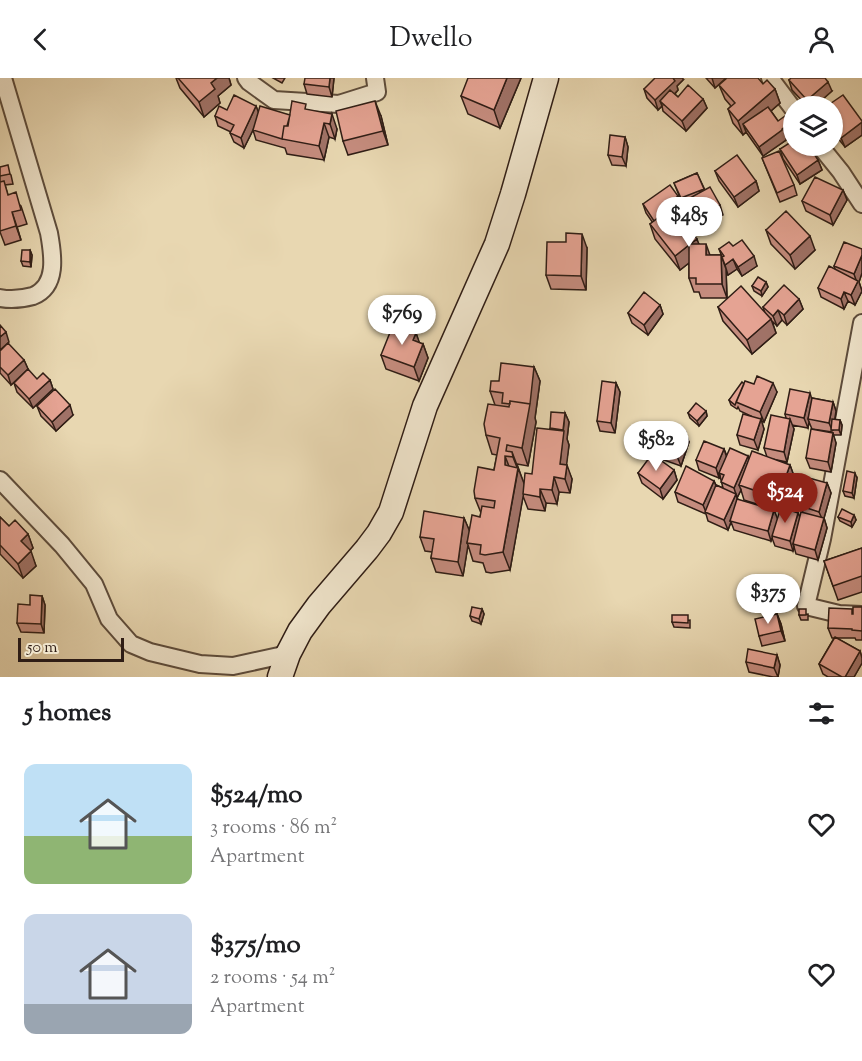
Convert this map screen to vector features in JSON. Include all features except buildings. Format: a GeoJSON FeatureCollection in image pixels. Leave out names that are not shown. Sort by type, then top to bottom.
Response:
{"type":"FeatureCollection","features":[{"type":"Feature","properties":{"kind":"main road"},"geometry":{"type":"LineString","coordinates":[[280,677],[288,654],[300,631],[367,549],[391,512],[424,406],[497,243],[546,78]]}},
{"type":"Feature","properties":{"kind":"street"},"geometry":{"type":"LineString","coordinates":[[0,298],[25,298],[41,293],[50,282],[53,251],[3,78]]}},
{"type":"Feature","properties":{"kind":"street"},"geometry":{"type":"LineString","coordinates":[[246,78],[274,100],[339,104],[377,92],[375,78]]}},
{"type":"Feature","properties":{"kind":"street"},"geometry":{"type":"LineString","coordinates":[[770,78],[784,96]]}},
{"type":"Feature","properties":{"kind":"street"},"geometry":{"type":"LineString","coordinates":[[828,156],[862,204]]}},
{"type":"Feature","properties":{"kind":"street"},"geometry":{"type":"LineString","coordinates":[[862,324],[822,538],[806,606],[839,614],[862,615]]}},
{"type":"Feature","properties":{"kind":"street"},"geometry":{"type":"LineString","coordinates":[[0,480],[62,545],[94,584],[109,618],[131,644],[150,652],[200,664],[233,666],[288,654]]}}]}
